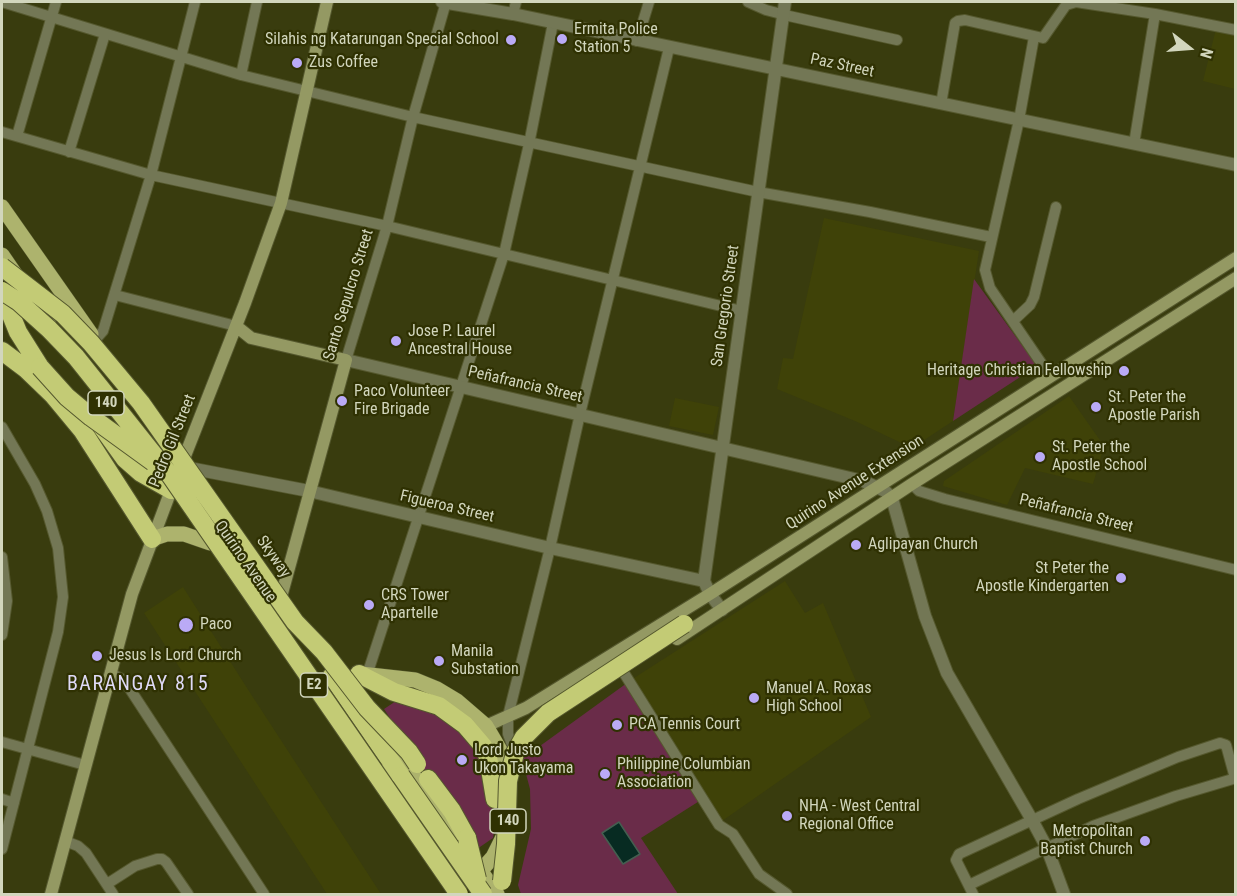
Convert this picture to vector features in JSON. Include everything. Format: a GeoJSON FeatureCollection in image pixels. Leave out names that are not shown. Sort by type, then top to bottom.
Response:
{"type":"FeatureCollection","features":[{"type":"Feature","properties":{"kind":"highway","name":"Skyway"},"geometry":{"type":"LineString","coordinates":[[2,260],[63,314],[141,403],[483,894]]}},
{"type":"Feature","properties":{"kind":"highway"},"geometry":{"type":"LineString","coordinates":[[2,292],[24,341],[40,367],[67,397],[117,437],[173,476]]}},
{"type":"Feature","properties":{"kind":"highway","name":"E2"},"geometry":{"type":"LineString","coordinates":[[2,292],[19,302],[76,357],[173,476],[457,890]]}},
{"type":"Feature","properties":{"kind":"highway"},"geometry":{"type":"LineString","coordinates":[[2,351],[26,369],[53,395],[82,430],[152,539]]}},
{"type":"Feature","properties":{"kind":"highway"},"geometry":{"type":"LineString","coordinates":[[26,369],[57,383],[76,396],[125,459],[141,473],[173,476]]}},
{"type":"Feature","properties":{"kind":"highway"},"geometry":{"type":"LineString","coordinates":[[295,622],[324,652],[367,708],[409,752],[417,764]]}},
{"type":"Feature","properties":{"kind":"highway"},"geometry":{"type":"LineString","coordinates":[[502,891],[508,781],[515,753],[524,737],[548,713],[684,624]]}},
{"type":"Feature","properties":{"kind":"highway"},"geometry":{"type":"LineString","coordinates":[[363,674],[394,692],[439,706],[480,730],[493,780],[494,843],[502,891]]}},
{"type":"Feature","properties":{"kind":"highway"},"geometry":{"type":"LineString","coordinates":[[428,779],[452,811],[467,838],[483,894]]}},
{"type":"Feature","properties":{"kind":"main road","name":"Pedro Gil Street"},"geometry":{"type":"LineString","coordinates":[[51,894],[132,594],[173,476],[236,326],[281,203],[327,2]]}},
{"type":"Feature","properties":{"kind":"main road","name":"Quirino Avenue"},"geometry":{"type":"LineString","coordinates":[[2,207],[95,340],[210,543],[284,651],[457,890]]}},
{"type":"Feature","properties":{"kind":"main road","name":"Quirino Avenue Extension"},"geometry":{"type":"LineString","coordinates":[[480,730],[526,708],[710,594],[1236,258]]}},
{"type":"Feature","properties":{"kind":"main road","name":"Quirino Avenue"},"geometry":{"type":"LineString","coordinates":[[2,260],[84,375],[281,597],[331,661],[482,871],[502,891]]}},
{"type":"Feature","properties":{"kind":"main road","name":"Quirino Avenue Extension"},"geometry":{"type":"LineString","coordinates":[[506,755],[530,733],[722,610],[912,483],[1236,278]]}},
{"type":"Feature","properties":{"kind":"main road"},"geometry":{"type":"LineString","coordinates":[[1185,291],[1194,304]]}},
{"type":"Feature","properties":{"kind":"main road","name":"Peñafrancia Street"},"geometry":{"type":"LineString","coordinates":[[236,326],[251,338],[346,360]]}},
{"type":"Feature","properties":{"kind":"main road"},"geometry":{"type":"LineString","coordinates":[[1130,326],[1139,339]]}},
{"type":"Feature","properties":{"kind":"main road","name":"Santo Sepulcro Street"},"geometry":{"type":"LineString","coordinates":[[281,597],[346,360]]}},
{"type":"Feature","properties":{"kind":"main road"},"geometry":{"type":"LineString","coordinates":[[152,539],[167,534],[184,534],[210,543]]}},
{"type":"Feature","properties":{"kind":"main road"},"geometry":{"type":"LineString","coordinates":[[284,651],[312,673],[464,879],[457,890]]}},
{"type":"Feature","properties":{"kind":"main road","name":"Quirino Avenue"},"geometry":{"type":"LineString","coordinates":[[331,661],[344,669],[363,674]]}},
{"type":"Feature","properties":{"kind":"main road","name":"140"},"geometry":{"type":"LineString","coordinates":[[480,730],[506,755],[511,800],[508,824],[502,841],[482,871]]}},
{"type":"Feature","properties":{"kind":"main road"},"geometry":{"type":"LineString","coordinates":[[502,891],[501,870],[508,824]]}},
{"type":"Feature","properties":{"kind":"main road"},"geometry":{"type":"LineString","coordinates":[[457,890],[482,871]]}},
{"type":"Feature","properties":{"kind":"street"},"geometry":{"type":"LineString","coordinates":[[2,2],[241,75],[413,117],[758,192],[991,237]]}},
{"type":"Feature","properties":{"kind":"street"},"geometry":{"type":"LineString","coordinates":[[17,136],[57,2]]}},
{"type":"Feature","properties":{"kind":"street"},"geometry":{"type":"LineString","coordinates":[[95,340],[103,331],[151,175],[195,2]]}},
{"type":"Feature","properties":{"kind":"street"},"geometry":{"type":"LineString","coordinates":[[241,75],[257,2]]}},
{"type":"Feature","properties":{"kind":"street","name":"Paz Street"},"geometry":{"type":"LineString","coordinates":[[444,2],[513,14],[1236,165]]}},
{"type":"Feature","properties":{"kind":"street","name":"Santo Sepulcro Street"},"geometry":{"type":"LineString","coordinates":[[346,360],[387,226],[444,2]]}},
{"type":"Feature","properties":{"kind":"street"},"geometry":{"type":"LineString","coordinates":[[513,14],[516,2]]}},
{"type":"Feature","properties":{"kind":"street"},"geometry":{"type":"LineString","coordinates":[[637,41],[649,2]]}},
{"type":"Feature","properties":{"kind":"street"},"geometry":{"type":"LineString","coordinates":[[748,2],[766,10],[784,8],[897,40]]}},
{"type":"Feature","properties":{"kind":"street"},"geometry":{"type":"LineString","coordinates":[[1050,376],[990,288],[985,270],[1039,37],[1066,5],[1071,3],[1155,14],[1236,30]]}},
{"type":"Feature","properties":{"kind":"street","name":"San Gregorio Street"},"geometry":{"type":"LineString","coordinates":[[704,581],[784,8]]}},
{"type":"Feature","properties":{"kind":"street"},"geometry":{"type":"LineString","coordinates":[[1134,144],[1155,14]]}},
{"type":"Feature","properties":{"kind":"street"},"geometry":{"type":"LineString","coordinates":[[940,104],[955,23],[965,20],[1039,37]]}},
{"type":"Feature","properties":{"kind":"street"},"geometry":{"type":"LineString","coordinates":[[363,674],[418,517],[504,254],[553,23]]}},
{"type":"Feature","properties":{"kind":"street"},"geometry":{"type":"LineString","coordinates":[[69,152],[105,34]]}},
{"type":"Feature","properties":{"kind":"street"},"geometry":{"type":"LineString","coordinates":[[506,755],[508,716],[669,48]]}},
{"type":"Feature","properties":{"kind":"street"},"geometry":{"type":"LineString","coordinates":[[2,132],[151,175],[387,226],[742,311]]}},
{"type":"Feature","properties":{"kind":"street"},"geometry":{"type":"LineString","coordinates":[[1014,321],[1030,305],[1034,297],[1056,207]]}},
{"type":"Feature","properties":{"kind":"street","name":"Peñafrancia Street"},"geometry":{"type":"LineString","coordinates":[[115,295],[236,326]]}},
{"type":"Feature","properties":{"kind":"street","name":"Peñafrancia Street"},"geometry":{"type":"LineString","coordinates":[[346,360],[863,481],[879,487],[892,498]]}},
{"type":"Feature","properties":{"kind":"street"},"geometry":{"type":"LineString","coordinates":[[2,427],[35,484],[47,511],[58,548],[63,597],[58,632],[2,849]]}},
{"type":"Feature","properties":{"kind":"street","name":"Figueroa Street"},"geometry":{"type":"LineString","coordinates":[[173,476],[309,491],[550,548],[704,581]]}},
{"type":"Feature","properties":{"kind":"street","name":"Peñafrancia Street"},"geometry":{"type":"LineString","coordinates":[[912,483],[919,491],[945,499],[1236,570]]}},
{"type":"Feature","properties":{"kind":"street"},"geometry":{"type":"LineString","coordinates":[[892,498],[924,616],[947,673],[1047,848],[1064,894]]}},
{"type":"Feature","properties":{"kind":"street"},"geometry":{"type":"LineString","coordinates":[[2,557],[7,601],[2,635]]}},
{"type":"Feature","properties":{"kind":"street"},"geometry":{"type":"LineString","coordinates":[[704,581],[722,610]]}},
{"type":"Feature","properties":{"kind":"street"},"geometry":{"type":"LineString","coordinates":[[110,673],[124,680],[264,894]]}},
{"type":"Feature","properties":{"kind":"street"},"geometry":{"type":"LineString","coordinates":[[624,673],[719,825],[733,834],[759,874],[787,894]]}},
{"type":"Feature","properties":{"kind":"street"},"geometry":{"type":"LineString","coordinates":[[2,742],[85,765]]}},
{"type":"Feature","properties":{"kind":"street"},"geometry":{"type":"LineString","coordinates":[[1220,743],[1226,745],[1235,778],[1176,796],[1093,826],[1047,848],[971,890],[956,858],[958,854],[1129,777],[1220,743]]}},
{"type":"Feature","properties":{"kind":"street"},"geometry":{"type":"LineString","coordinates":[[2,800],[14,803]]}},
{"type":"Feature","properties":{"kind":"street"},"geometry":{"type":"LineString","coordinates":[[65,841],[78,846],[86,853],[113,894]]}},
{"type":"Feature","properties":{"kind":"street"},"geometry":{"type":"LineString","coordinates":[[107,884],[135,866],[162,859],[188,894]]}},
{"type":"Feature","properties":{"kind":"shaded area"},"geometry":{"type":"Polygon","coordinates":[[[1216,29],[1235,34],[1235,89],[1203,81],[1216,29]]]}},
{"type":"Feature","properties":{"kind":"shaded area"},"geometry":{"type":"Polygon","coordinates":[[[824,218],[979,251],[953,421],[912,448],[855,421],[777,389],[783,358],[793,359],[824,218]]]}},
{"type":"Feature","properties":{"kind":"shaded area"},"geometry":{"type":"Polygon","coordinates":[[[974,279],[1037,366],[953,421],[974,279]]]}},
{"type":"Feature","properties":{"kind":"shaded area","name":"St. Peter the Apostle School"},"geometry":{"type":"Polygon","coordinates":[[[1069,396],[1104,446],[1093,484],[1025,468],[1007,505],[943,486],[944,481],[1069,396]]]}},
{"type":"Feature","properties":{"kind":"shaded area"},"geometry":{"type":"Polygon","coordinates":[[[675,398],[719,407],[713,435],[669,426],[675,398]]]}},
{"type":"Feature","properties":{"kind":"shaded area","name":"Manuel A. Roxas High School"},"geometry":{"type":"Polygon","coordinates":[[[785,581],[805,613],[823,603],[871,717],[722,821],[634,678],[785,581]]]}},
{"type":"Feature","properties":{"kind":"shaded area"},"geometry":{"type":"Polygon","coordinates":[[[183,587],[381,894],[327,894],[144,613],[183,587]]]}},
{"type":"Feature","properties":{"kind":"shaded area","name":"Philippine Columbian Association"},"geometry":{"type":"Polygon","coordinates":[[[627,683],[701,800],[641,838],[678,894],[521,894],[518,885],[531,829],[530,789],[522,759],[627,683]]]}},
{"type":"Feature","properties":{"kind":"shaded area"},"geometry":{"type":"Polygon","coordinates":[[[399,699],[443,714],[475,748],[498,804],[493,838],[477,849],[384,709],[399,699]]]}},
{"type":"Feature","properties":{"kind":"water"},"geometry":{"type":"Polygon","coordinates":[[[619,822],[640,854],[623,864],[602,833],[619,822]]]}},
{"type":"Feature","properties":{"kind":"place","name":"Ermita Police Station 5"},"geometry":{"type":"Point","coordinates":[562,39]}},
{"type":"Feature","properties":{"kind":"place","name":"Silahis ng Katarungan Special School"},"geometry":{"type":"Point","coordinates":[511,40]}},
{"type":"Feature","properties":{"kind":"place","name":"Zus Coffee"},"geometry":{"type":"Point","coordinates":[297,63]}},
{"type":"Feature","properties":{"kind":"place","name":"Jose P. Laurel Ancestral House"},"geometry":{"type":"Point","coordinates":[396,341]}},
{"type":"Feature","properties":{"kind":"place","name":"Heritage Christian Fellowship"},"geometry":{"type":"Point","coordinates":[1124,371]}},
{"type":"Feature","properties":{"kind":"place","name":"Paco Volunteer Fire Brigade"},"geometry":{"type":"Point","coordinates":[342,401]}},
{"type":"Feature","properties":{"kind":"place","name":"St. Peter the Apostle Parish"},"geometry":{"type":"Point","coordinates":[1096,407]}},
{"type":"Feature","properties":{"kind":"place","name":"St. Peter the Apostle School"},"geometry":{"type":"Point","coordinates":[1040,457]}},
{"type":"Feature","properties":{"kind":"place","name":"Aglipayan Church"},"geometry":{"type":"Point","coordinates":[856,545]}},
{"type":"Feature","properties":{"kind":"place","name":"St Peter the Apostle Kindergarten"},"geometry":{"type":"Point","coordinates":[1121,578]}},
{"type":"Feature","properties":{"kind":"place","name":"CRS Tower Apartelle"},"geometry":{"type":"Point","coordinates":[369,605]}},
{"type":"Feature","properties":{"kind":"place","name":"Paco"},"geometry":{"type":"Point","coordinates":[186,625]}},
{"type":"Feature","properties":{"kind":"place","name":"Jesus Is Lord Church"},"geometry":{"type":"Point","coordinates":[97,656]}},
{"type":"Feature","properties":{"kind":"place","name":"Manila Substation"},"geometry":{"type":"Point","coordinates":[439,661]}},
{"type":"Feature","properties":{"kind":"place","name":"Manuel A. Roxas High School"},"geometry":{"type":"Point","coordinates":[754,698]}},
{"type":"Feature","properties":{"kind":"place","name":"PCA Tennis Court"},"geometry":{"type":"Point","coordinates":[617,725]}},
{"type":"Feature","properties":{"kind":"place","name":"Lord Justo Ukon Takayama"},"geometry":{"type":"Point","coordinates":[462,760]}},
{"type":"Feature","properties":{"kind":"place","name":"Philippine Columbian Association"},"geometry":{"type":"Point","coordinates":[605,774]}},
{"type":"Feature","properties":{"kind":"place","name":"NHA - West Central Regional Office"},"geometry":{"type":"Point","coordinates":[787,816]}},
{"type":"Feature","properties":{"kind":"place","name":"Metropolitan Baptist Church"},"geometry":{"type":"Point","coordinates":[1145,841]}},
{"type":"Feature","properties":{"kind":"district","name":"BARANGAY 815"},"geometry":{"type":"Point","coordinates":[138,685]}}]}
